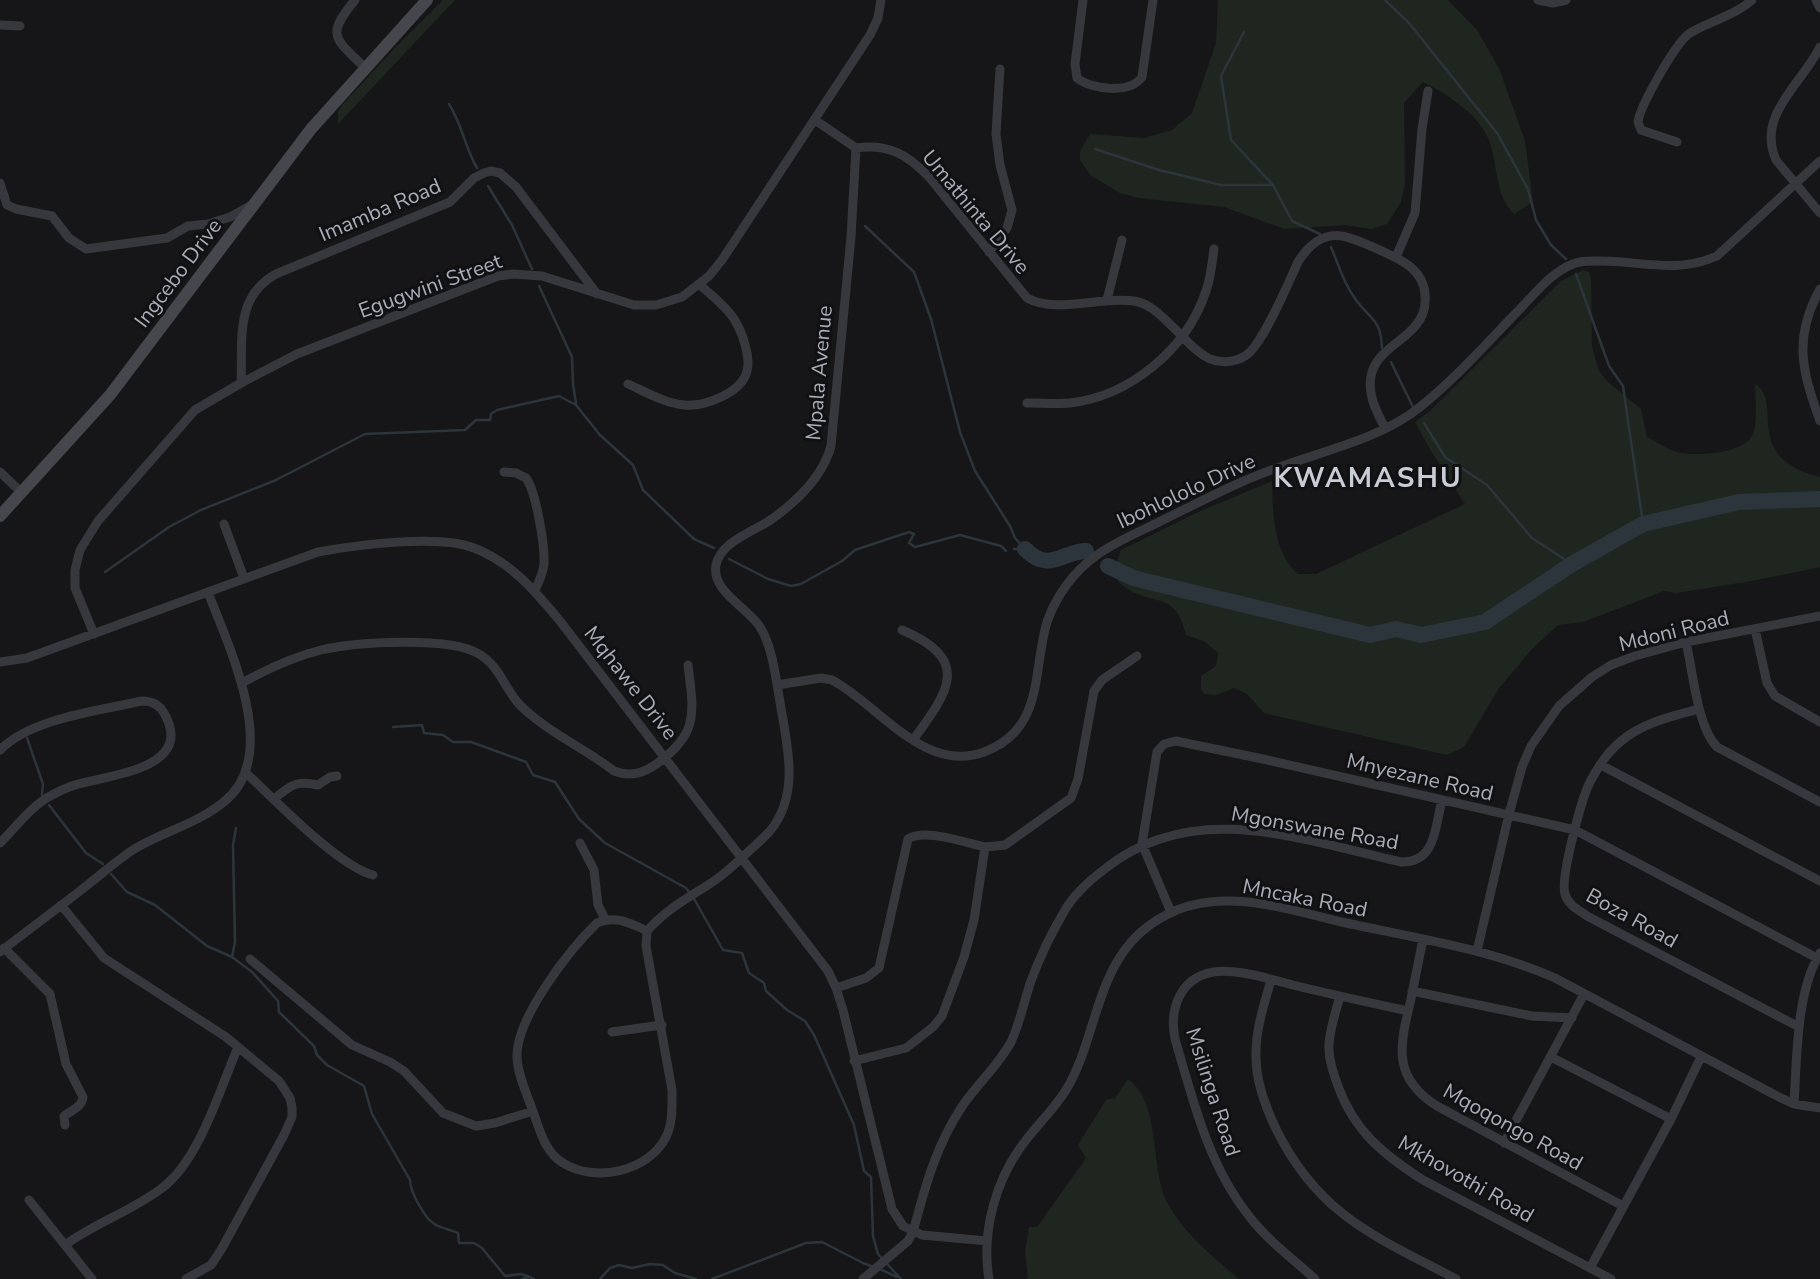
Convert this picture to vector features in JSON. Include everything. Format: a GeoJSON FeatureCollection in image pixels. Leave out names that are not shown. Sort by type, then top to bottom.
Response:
{"type":"FeatureCollection","features":[{"type":"Feature","properties":{"kind":"main road","name":"Ingcebo Drive"},"geometry":{"type":"LineString","coordinates":[[0,516],[116,387],[311,129],[427,0]]}},
{"type":"Feature","properties":{"kind":"main road","name":"Ingcebo Drive"},"geometry":{"type":"LineString","coordinates":[[383,49],[435,0]]}},
{"type":"Feature","properties":{"kind":"street"},"geometry":{"type":"LineString","coordinates":[[355,0],[338,21],[336,29],[341,43],[365,68]]}},
{"type":"Feature","properties":{"kind":"street","name":"Egugwini Street"},"geometry":{"type":"LineString","coordinates":[[94,634],[75,588],[75,570],[80,550],[98,521],[189,416],[241,383],[297,355],[498,276],[542,276],[634,305],[649,306],[674,301],[699,284],[722,260],[870,35],[878,18],[881,0]]}},
{"type":"Feature","properties":{"kind":"street"},"geometry":{"type":"LineString","coordinates":[[1083,0],[1075,64],[1077,78],[1089,84],[1122,88],[1133,86],[1142,77],[1153,0]]}},
{"type":"Feature","properties":{"kind":"street"},"geometry":{"type":"LineString","coordinates":[[1538,0],[1553,3],[1566,0]]}},
{"type":"Feature","properties":{"kind":"street"},"geometry":{"type":"LineString","coordinates":[[1677,142],[1641,130],[1637,122],[1643,107],[1673,52],[1685,37],[1743,8],[1752,0]]}},
{"type":"Feature","properties":{"kind":"street"},"geometry":{"type":"LineString","coordinates":[[1816,0],[1820,8]]}},
{"type":"Feature","properties":{"kind":"street"},"geometry":{"type":"LineString","coordinates":[[0,25],[20,26]]}},
{"type":"Feature","properties":{"kind":"street"},"geometry":{"type":"LineString","coordinates":[[1820,47],[1783,102],[1771,132],[1772,151],[1776,160],[1820,213]]}},
{"type":"Feature","properties":{"kind":"street"},"geometry":{"type":"LineString","coordinates":[[989,252],[1007,229],[1012,213],[1000,165],[996,134],[1000,69]]}},
{"type":"Feature","properties":{"kind":"street"},"geometry":{"type":"LineString","coordinates":[[1396,257],[1415,213],[1418,160],[1428,91]]}},
{"type":"Feature","properties":{"kind":"street"},"geometry":{"type":"LineString","coordinates":[[815,120],[856,148]]}},
{"type":"Feature","properties":{"kind":"street","name":"Umathinta Drive"},"geometry":{"type":"LineString","coordinates":[[856,148],[888,148],[914,162],[1018,289],[1033,301],[1051,304],[1107,300],[1143,304],[1158,314],[1200,353],[1214,360],[1232,361],[1245,356],[1255,345],[1302,255],[1312,245],[1325,238],[1337,236],[1349,238],[1396,257],[1420,277],[1426,302],[1418,324],[1380,358],[1373,369],[1371,397],[1384,428]]}},
{"type":"Feature","properties":{"kind":"street","name":"Mpala Avenue"},"geometry":{"type":"LineString","coordinates":[[647,931],[681,901],[722,875],[775,824],[789,784],[790,756],[765,635],[756,621],[720,584],[716,566],[726,549],[792,502],[818,474],[828,457],[851,237],[856,148]]}},
{"type":"Feature","properties":{"kind":"street","name":"Ibohlololo Drive"},"geometry":{"type":"LineString","coordinates":[[777,685],[821,678],[832,680],[913,740],[931,750],[954,756],[982,753],[997,746],[1010,736],[1028,714],[1033,701],[1044,639],[1054,606],[1062,591],[1082,568],[1107,548],[1266,472],[1384,428],[1414,412],[1545,283],[1566,267],[1587,260],[1676,267],[1717,256],[1820,161]]}},
{"type":"Feature","properties":{"kind":"street","name":"Imamba Road"},"geometry":{"type":"LineString","coordinates":[[241,383],[244,313],[249,299],[260,284],[276,274],[450,202],[474,178],[488,171],[500,173],[510,181],[597,294]]}},
{"type":"Feature","properties":{"kind":"street"},"geometry":{"type":"LineString","coordinates":[[0,183],[7,205],[52,216],[72,240],[86,249],[167,238],[188,226],[208,224],[230,217],[254,203]]}},
{"type":"Feature","properties":{"kind":"street"},"geometry":{"type":"LineString","coordinates":[[1107,300],[1122,240]]}},
{"type":"Feature","properties":{"kind":"street"},"geometry":{"type":"LineString","coordinates":[[1027,403],[1072,403],[1105,395],[1136,379],[1161,359],[1182,337],[1206,294],[1214,249]]}},
{"type":"Feature","properties":{"kind":"street"},"geometry":{"type":"LineString","coordinates":[[628,384],[666,401],[694,405],[712,401],[743,381],[748,371],[748,362],[736,323],[699,284]]}},
{"type":"Feature","properties":{"kind":"street"},"geometry":{"type":"LineString","coordinates":[[1820,289],[1807,315],[1802,343],[1806,379],[1820,421]]}},
{"type":"Feature","properties":{"kind":"street"},"geometry":{"type":"LineString","coordinates":[[0,472],[21,492]]}},
{"type":"Feature","properties":{"kind":"street"},"geometry":{"type":"LineString","coordinates":[[504,472],[516,473],[526,478],[534,496],[544,560],[535,590]]}},
{"type":"Feature","properties":{"kind":"street"},"geometry":{"type":"LineString","coordinates":[[224,524],[244,578]]}},
{"type":"Feature","properties":{"kind":"street","name":"Mqhawe Drive"},"geometry":{"type":"LineString","coordinates":[[0,662],[27,658],[305,556],[377,544],[454,543],[485,552],[535,590],[828,971],[836,988],[892,1209],[898,1220],[912,1232]]}},
{"type":"Feature","properties":{"kind":"street"},"geometry":{"type":"LineString","coordinates":[[65,1125],[64,1116],[82,1102],[83,1097],[66,1064],[50,994],[2,950],[138,847],[219,806],[232,794],[246,773],[249,756],[249,707],[208,592]]}},
{"type":"Feature","properties":{"kind":"street","name":"Mdoni Road"},"geometry":{"type":"LineString","coordinates":[[1477,951],[1508,814],[1522,768],[1531,746],[1559,706],[1611,665],[1686,642],[1820,616]]}},
{"type":"Feature","properties":{"kind":"street"},"geometry":{"type":"LineString","coordinates":[[1755,629],[1767,683],[1774,696],[1820,722]]}},
{"type":"Feature","properties":{"kind":"street"},"geometry":{"type":"LineString","coordinates":[[902,630],[934,646],[941,653],[947,674],[946,692],[913,740]]}},
{"type":"Feature","properties":{"kind":"street"},"geometry":{"type":"LineString","coordinates":[[242,683],[272,667],[330,649],[412,642],[471,650],[484,657],[504,679],[524,709],[622,775],[638,774],[649,769],[683,741],[689,728],[691,688],[688,665]]}},
{"type":"Feature","properties":{"kind":"street"},"geometry":{"type":"LineString","coordinates":[[1686,642],[1699,709],[1707,733],[1717,747],[1820,802]]}},
{"type":"Feature","properties":{"kind":"street"},"geometry":{"type":"LineString","coordinates":[[836,988],[866,978],[879,968],[908,839],[926,835],[985,847],[1005,845],[1071,798],[1078,779],[1094,691],[1102,680],[1137,656]]}},
{"type":"Feature","properties":{"kind":"street"},"geometry":{"type":"LineString","coordinates":[[0,750],[21,733],[38,726],[142,701],[151,701],[158,706],[170,731],[166,749],[147,766],[137,771],[85,782],[50,796],[36,806],[0,843]]}},
{"type":"Feature","properties":{"kind":"street","name":"Boza Road"},"geometry":{"type":"LineString","coordinates":[[1699,709],[1670,716],[1633,732],[1618,743],[1591,779],[1575,830],[1564,879],[1566,897],[1587,916],[1799,1027]]}},
{"type":"Feature","properties":{"kind":"street","name":"Mnyezane Road"},"geometry":{"type":"LineString","coordinates":[[1142,844],[1157,752],[1168,742],[1263,759],[1575,830],[1818,955]]}},
{"type":"Feature","properties":{"kind":"street"},"geometry":{"type":"LineString","coordinates":[[1601,765],[1820,881]]}},
{"type":"Feature","properties":{"kind":"street"},"geometry":{"type":"LineString","coordinates":[[246,773],[356,868],[373,875]]}},
{"type":"Feature","properties":{"kind":"street"},"geometry":{"type":"LineString","coordinates":[[274,799],[299,783],[305,781],[317,785],[337,776]]}},
{"type":"Feature","properties":{"kind":"street","name":"Mgonswane Road"},"geometry":{"type":"LineString","coordinates":[[912,1232],[937,1150],[966,1100],[992,1070],[1012,1039],[1041,957],[1067,906],[1094,876],[1117,858],[1142,844],[1179,833],[1232,828],[1409,862],[1420,859],[1429,849],[1442,800]]}},
{"type":"Feature","properties":{"kind":"street"},"geometry":{"type":"LineString","coordinates":[[580,843],[594,870],[598,905],[605,919]]}},
{"type":"Feature","properties":{"kind":"street"},"geometry":{"type":"LineString","coordinates":[[1142,844],[1171,912]]}},
{"type":"Feature","properties":{"kind":"street"},"geometry":{"type":"LineString","coordinates":[[855,1061],[906,1048],[933,1027],[942,1016],[964,957],[974,920],[985,847]]}},
{"type":"Feature","properties":{"kind":"street","name":"Mncaka Road"},"geometry":{"type":"LineString","coordinates":[[989,1279],[987,1241],[995,1200],[1002,1182],[1012,1160],[1057,1105],[1069,1085],[1118,961],[1138,934],[1171,912],[1211,902],[1261,904],[1477,951],[1528,966],[1794,1104],[1820,1108]]}},
{"type":"Feature","properties":{"kind":"street"},"geometry":{"type":"LineString","coordinates":[[61,905],[104,958],[238,1047],[279,1081],[290,1098],[292,1117],[215,1260],[205,1270],[186,1279]]}},
{"type":"Feature","properties":{"kind":"street"},"geometry":{"type":"LineString","coordinates":[[605,919],[616,919],[647,931],[646,946],[672,1090],[673,1111],[666,1137],[645,1161],[624,1170],[593,1173],[575,1169],[561,1163],[549,1150],[533,1111],[517,1066],[516,1055],[522,1031],[541,992],[590,929],[605,919]]}},
{"type":"Feature","properties":{"kind":"street","name":"Mqoqongo Road"},"geometry":{"type":"LineString","coordinates":[[1423,939],[1401,1054],[1403,1066],[1413,1087],[1437,1106],[1623,1206]]}},
{"type":"Feature","properties":{"kind":"street"},"geometry":{"type":"LineString","coordinates":[[1794,1104],[1799,1027],[1818,955]]}},
{"type":"Feature","properties":{"kind":"street"},"geometry":{"type":"LineString","coordinates":[[250,959],[352,1045],[404,1071],[443,1113],[477,1126],[533,1111]]}},
{"type":"Feature","properties":{"kind":"street","name":"Msilinga Road"},"geometry":{"type":"LineString","coordinates":[[1315,1279],[1250,1217],[1216,1163],[1202,1128],[1172,1024],[1174,1009],[1180,994],[1191,982],[1205,974],[1229,972],[1408,1011]]}},
{"type":"Feature","properties":{"kind":"street"},"geometry":{"type":"LineString","coordinates":[[1271,980],[1257,1037],[1255,1060],[1258,1079],[1271,1118],[1288,1153],[1307,1180],[1343,1216],[1367,1232],[1456,1279]]}},
{"type":"Feature","properties":{"kind":"street"},"geometry":{"type":"LineString","coordinates":[[1412,991],[1532,1016],[1572,1018]]}},
{"type":"Feature","properties":{"kind":"street"},"geometry":{"type":"LineString","coordinates":[[1504,1143],[1584,994]]}},
{"type":"Feature","properties":{"kind":"street","name":"Mkhovothi Road"},"geometry":{"type":"LineString","coordinates":[[1340,996],[1329,1041],[1329,1057],[1344,1103],[1358,1128],[1373,1144],[1394,1162],[1423,1180],[1611,1279]]}},
{"type":"Feature","properties":{"kind":"street"},"geometry":{"type":"LineString","coordinates":[[612,1032],[662,1025]]}},
{"type":"Feature","properties":{"kind":"street"},"geometry":{"type":"LineString","coordinates":[[65,1245],[82,1233],[152,1196],[177,1174],[193,1152],[238,1047]]}},
{"type":"Feature","properties":{"kind":"street"},"geometry":{"type":"LineString","coordinates":[[1551,1057],[1671,1119]]}},
{"type":"Feature","properties":{"kind":"street"},"geometry":{"type":"LineString","coordinates":[[1590,1268],[1671,1119],[1701,1057]]}},
{"type":"Feature","properties":{"kind":"street"},"geometry":{"type":"LineString","coordinates":[[29,1200],[92,1279]]}},
{"type":"Feature","properties":{"kind":"street"},"geometry":{"type":"LineString","coordinates":[[863,1279],[908,1241],[912,1232],[943,1239],[987,1241]]}},
{"type":"Feature","properties":{"kind":"shaded area"},"geometry":{"type":"Polygon","coordinates":[[[443,0],[455,0],[338,124],[338,111],[342,105],[443,0]]]}},
{"type":"Feature","properties":{"kind":"shaded area"},"geometry":{"type":"Polygon","coordinates":[[[1218,0],[1448,0],[1477,30],[1499,68],[1525,141],[1533,202],[1514,214],[1503,198],[1493,152],[1479,123],[1453,100],[1423,82],[1404,103],[1405,184],[1401,202],[1387,224],[1371,229],[1345,225],[1284,229],[1224,207],[1138,198],[1120,193],[1090,175],[1080,160],[1080,151],[1090,134],[1144,138],[1172,130],[1192,113],[1216,43],[1218,0]]]}},
{"type":"Feature","properties":{"kind":"shaded area"},"geometry":{"type":"Polygon","coordinates":[[[1583,270],[1589,272],[1591,278],[1592,347],[1599,371],[1608,382],[1641,409],[1647,437],[1677,452],[1707,454],[1730,450],[1748,441],[1753,434],[1756,416],[1755,384],[1763,392],[1772,444],[1780,457],[1795,468],[1820,477],[1820,567],[1676,593],[1664,591],[1583,622],[1558,625],[1533,648],[1499,688],[1464,747],[1447,755],[1264,713],[1247,694],[1234,688],[1216,695],[1204,694],[1201,689],[1201,676],[1216,666],[1218,653],[1204,641],[1186,635],[1181,620],[1168,604],[1129,590],[1118,581],[1117,561],[1121,550],[1196,513],[1272,481],[1276,531],[1284,555],[1298,574],[1316,574],[1465,504],[1415,422],[1430,411],[1561,281],[1583,270]]]}},
{"type":"Feature","properties":{"kind":"shaded area"},"geometry":{"type":"Polygon","coordinates":[[[1128,1079],[1146,1103],[1161,1186],[1172,1211],[1208,1253],[1239,1279],[1025,1279],[1028,1278],[1025,1252],[1029,1227],[1037,1227],[1086,1158],[1078,1145],[1106,1100],[1115,1098],[1128,1079]]]}},
{"type":"Feature","properties":{"kind":"waterway"},"geometry":{"type":"LineString","coordinates":[[1385,0],[1409,23],[1497,133],[1528,189],[1536,220],[1551,245],[1566,259]]}},
{"type":"Feature","properties":{"kind":"waterway"},"geometry":{"type":"LineString","coordinates":[[1244,32],[1221,76],[1231,140],[1273,185],[1292,221],[1320,234]]}},
{"type":"Feature","properties":{"kind":"waterway"},"geometry":{"type":"LineString","coordinates":[[449,104],[477,168]]}},
{"type":"Feature","properties":{"kind":"waterway"},"geometry":{"type":"LineString","coordinates":[[1095,149],[1159,170],[1221,185],[1272,185]]}},
{"type":"Feature","properties":{"kind":"waterway"},"geometry":{"type":"LineString","coordinates":[[488,186],[512,225],[532,269]]}},
{"type":"Feature","properties":{"kind":"waterway"},"geometry":{"type":"LineString","coordinates":[[865,226],[914,272],[931,319],[960,432],[975,471],[1015,538],[1025,549]]}},
{"type":"Feature","properties":{"kind":"waterway"},"geometry":{"type":"LineString","coordinates":[[1331,247],[1350,291],[1377,324],[1382,348]]}},
{"type":"Feature","properties":{"kind":"waterway"},"geometry":{"type":"LineString","coordinates":[[1576,274],[1609,366],[1623,386],[1643,524]]}},
{"type":"Feature","properties":{"kind":"waterway"},"geometry":{"type":"LineString","coordinates":[[539,286],[572,357],[576,404]]}},
{"type":"Feature","properties":{"kind":"waterway"},"geometry":{"type":"LineString","coordinates":[[1391,362],[1413,407]]}},
{"type":"Feature","properties":{"kind":"waterway"},"geometry":{"type":"LineString","coordinates":[[105,572],[169,527],[201,510],[276,480],[365,434],[465,430],[476,420],[490,420],[491,414],[497,410],[559,396],[576,405],[600,435],[633,465],[643,490],[694,539],[714,548]]}},
{"type":"Feature","properties":{"kind":"waterway"},"geometry":{"type":"LineString","coordinates":[[1424,423],[1445,457],[1487,485],[1532,538],[1572,564]]}},
{"type":"Feature","properties":{"kind":"waterway"},"geometry":{"type":"LineString","coordinates":[[1108,566],[1133,578],[1370,635],[1396,629],[1421,635],[1485,622],[1572,564],[1643,524],[1739,502],[1820,499]]}},
{"type":"Feature","properties":{"kind":"waterway"},"geometry":{"type":"LineString","coordinates":[[729,559],[768,579],[791,586],[801,584],[842,561],[855,550],[909,532],[914,534],[909,543],[915,547],[960,535],[1001,546],[1006,551]]}},
{"type":"Feature","properties":{"kind":"waterway"},"geometry":{"type":"LineString","coordinates":[[1014,549],[1025,549]]}},
{"type":"Feature","properties":{"kind":"waterway"},"geometry":{"type":"LineString","coordinates":[[1025,549],[1041,560],[1049,561],[1086,551]]}},
{"type":"Feature","properties":{"kind":"waterway"},"geometry":{"type":"LineString","coordinates":[[393,727],[422,725],[424,733],[443,735],[453,742],[471,742],[526,762],[533,775],[555,782],[579,819],[605,843],[689,892]]}},
{"type":"Feature","properties":{"kind":"waterway"},"geometry":{"type":"LineString","coordinates":[[27,738],[43,784],[42,795]]}},
{"type":"Feature","properties":{"kind":"waterway"},"geometry":{"type":"LineString","coordinates":[[49,805],[86,853],[103,864]]}},
{"type":"Feature","properties":{"kind":"waterway"},"geometry":{"type":"LineString","coordinates":[[232,957],[235,942],[233,845],[236,828]]}},
{"type":"Feature","properties":{"kind":"waterway"},"geometry":{"type":"LineString","coordinates":[[111,874],[127,892],[155,905],[207,946],[232,957],[252,972],[278,1001],[279,1012],[314,1046],[317,1055],[327,1065],[364,1086],[372,1114],[410,1180],[419,1205],[432,1222],[458,1233],[459,1243],[474,1243],[482,1248],[505,1276],[521,1274],[530,1277]]}},
{"type":"Feature","properties":{"kind":"waterway"},"geometry":{"type":"LineString","coordinates":[[693,897],[723,950],[742,953],[749,973],[764,983],[766,991],[787,1010],[805,1021],[814,1035],[854,1125],[864,1171],[871,1177],[873,1236],[878,1254],[901,1279]]}},
{"type":"Feature","properties":{"kind":"waterway"},"geometry":{"type":"LineString","coordinates":[[712,1279],[806,1243],[822,1242],[874,1267]]}},
{"type":"Feature","properties":{"kind":"waterway"},"geometry":{"type":"LineString","coordinates":[[600,1279],[610,1268],[619,1265],[632,1268],[650,1264],[663,1265],[675,1273],[696,1279]]}},
{"type":"Feature","properties":{"kind":"waterway"},"geometry":{"type":"LineString","coordinates":[[880,1269],[897,1277]]}},
{"type":"Feature","properties":{"kind":"waterway"},"geometry":{"type":"LineString","coordinates":[[522,1279],[534,1279]]}},
{"type":"Feature","properties":{"kind":"district","name":"KWAMASHU"},"geometry":{"type":"Point","coordinates":[1368,478]}}]}
